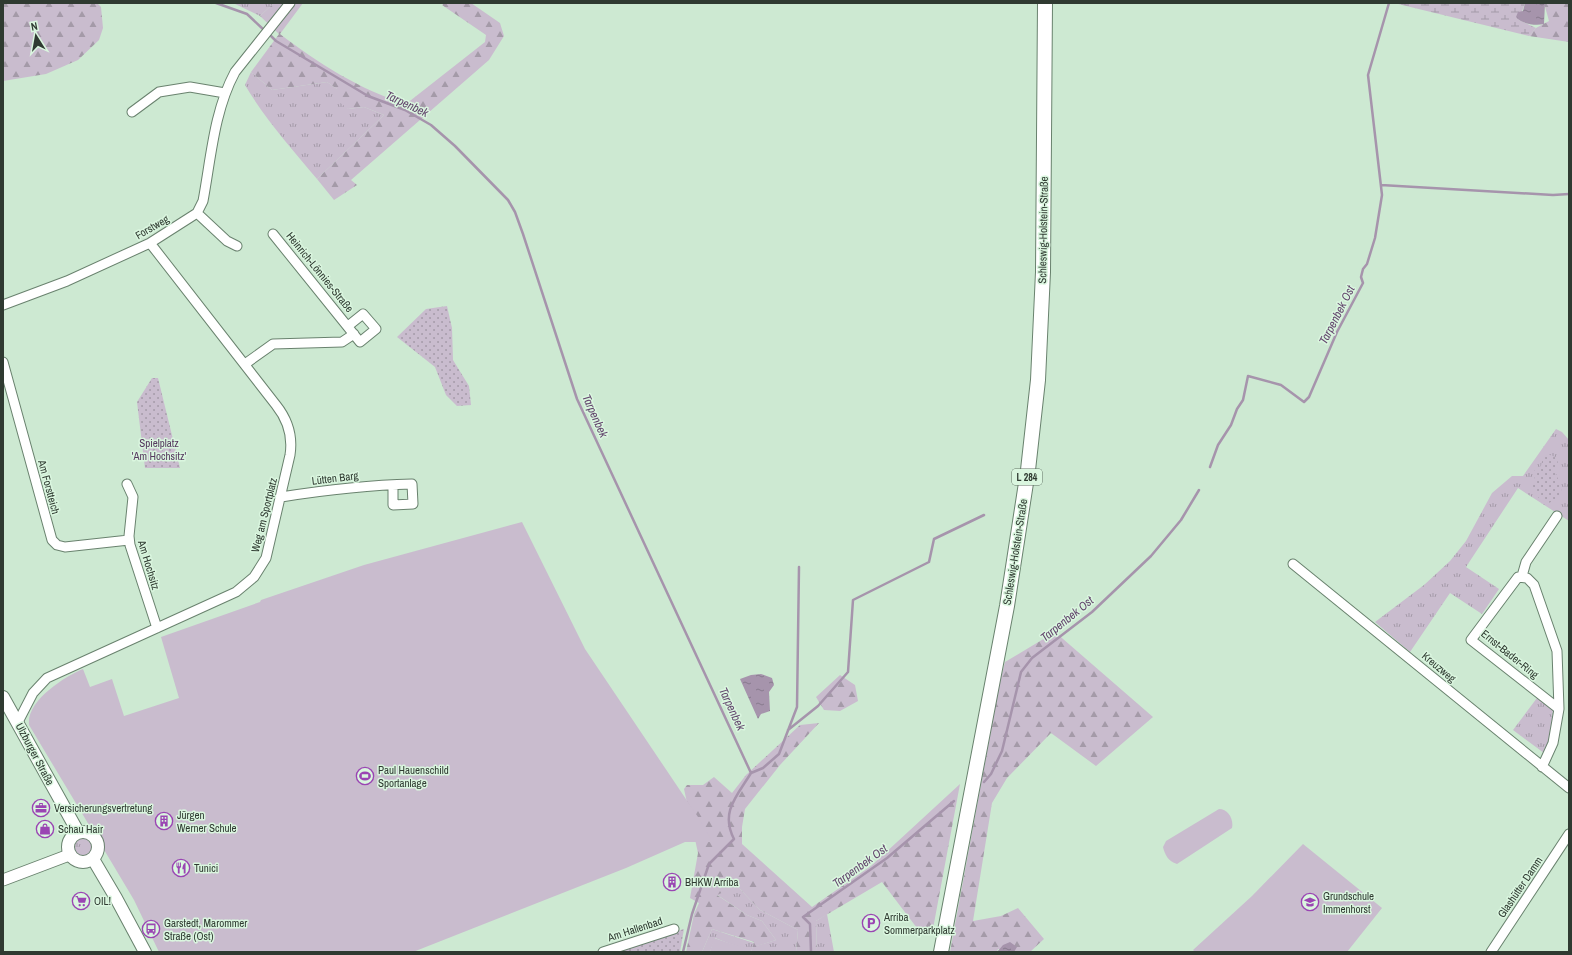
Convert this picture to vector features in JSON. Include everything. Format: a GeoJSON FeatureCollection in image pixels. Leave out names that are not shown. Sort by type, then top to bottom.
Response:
{"type":"FeatureCollection","features":[{"type":"Feature","properties":{"kind":"main road","name":"Schleswig-Holstein-Straße"},"geometry":{"type":"LineString","coordinates":[[941,952],[1007,606],[1028,470],[1038,380],[1043,272],[1045,3]]}},
{"type":"Feature","properties":{"kind":"main road","name":"Ulzburger Straße"},"geometry":{"type":"LineString","coordinates":[[3,697],[78,832]]}},
{"type":"Feature","properties":{"kind":"main road"},"geometry":{"type":"LineString","coordinates":[[78,832],[89,833],[96,839],[98,847],[93,859],[79,862],[69,855],[68,843],[70,838],[78,832]]}},
{"type":"Feature","properties":{"kind":"main road"},"geometry":{"type":"LineString","coordinates":[[93,859],[145,952]]}},
{"type":"Feature","properties":{"kind":"street"},"geometry":{"type":"LineString","coordinates":[[237,246],[227,241],[197,213],[203,201],[220,111],[225,93],[235,72],[290,3]]}},
{"type":"Feature","properties":{"kind":"street"},"geometry":{"type":"LineString","coordinates":[[132,112],[159,92],[190,87],[225,93]]}},
{"type":"Feature","properties":{"kind":"street","name":"Forstweg"},"geometry":{"type":"LineString","coordinates":[[3,305],[73,278],[150,243],[197,213]]}},
{"type":"Feature","properties":{"kind":"street","name":"Heinrich-Lönnies-Straße"},"geometry":{"type":"LineString","coordinates":[[273,234],[360,342],[376,330],[363,314],[348,326]]}},
{"type":"Feature","properties":{"kind":"street","name":"Weg am Sportplatz"},"geometry":{"type":"LineString","coordinates":[[18,722],[33,692],[47,678],[232,594],[251,580],[259,570],[268,554],[290,455],[289,430],[280,410],[150,243]]}},
{"type":"Feature","properties":{"kind":"street"},"geometry":{"type":"LineString","coordinates":[[245,364],[273,344],[342,342],[354,334]]}},
{"type":"Feature","properties":{"kind":"street","name":"Am Forstteich"},"geometry":{"type":"LineString","coordinates":[[3,362],[52,540],[57,545],[65,548],[129,540]]}},
{"type":"Feature","properties":{"kind":"street","name":"Am Hochsitz"},"geometry":{"type":"LineString","coordinates":[[127,484],[133,497],[129,540],[157,628]]}},
{"type":"Feature","properties":{"kind":"street","name":"Lütten Barg"},"geometry":{"type":"LineString","coordinates":[[281,497],[351,487],[393,485]]}},
{"type":"Feature","properties":{"kind":"street","name":"Ernst-Bader-Ring"},"geometry":{"type":"LineString","coordinates":[[1557,516],[1526,562],[1522,576],[1515,580],[1471,640],[1559,709]]}},
{"type":"Feature","properties":{"kind":"street","name":"Kreuzweg"},"geometry":{"type":"LineString","coordinates":[[1293,564],[1569,788]]}},
{"type":"Feature","properties":{"kind":"street","name":"Ernst-Bader-Ring"},"geometry":{"type":"LineString","coordinates":[[1522,576],[1531,580],[1534,585],[1557,651],[1559,709],[1553,743],[1542,767]]}},
{"type":"Feature","properties":{"kind":"street","name":"Glashütter Damm"},"geometry":{"type":"LineString","coordinates":[[1491,952],[1569,834]]}},
{"type":"Feature","properties":{"kind":"street"},"geometry":{"type":"LineString","coordinates":[[3,880],[69,855]]}},
{"type":"Feature","properties":{"kind":"street","name":"Am Hallenbad"},"geometry":{"type":"LineString","coordinates":[[603,952],[674,929]]}},
{"type":"Feature","properties":{"kind":"green space"},"geometry":{"type":"Polygon","coordinates":[[[3,3],[97,3],[101,7],[103,28],[99,40],[78,60],[46,74],[3,81],[3,3]]]}},
{"type":"Feature","properties":{"kind":"green space"},"geometry":{"type":"Polygon","coordinates":[[[233,3],[274,3],[260,16],[233,3]]]}},
{"type":"Feature","properties":{"kind":"green space"},"geometry":{"type":"Polygon","coordinates":[[[274,3],[303,3],[280,34],[340,75],[372,91],[406,104],[485,42],[486,35],[442,5],[444,3],[471,3],[500,23],[504,36],[489,60],[351,180],[357,185],[334,200],[317,179],[384,115],[364,107],[348,109],[338,101],[337,89],[327,82],[272,90],[251,72],[279,34],[260,16],[274,3]]]}},
{"type":"Feature","properties":{"kind":"green space"},"geometry":{"type":"Polygon","coordinates":[[[1394,3],[1525,3],[1519,20],[1536,28],[1529,36],[1394,3]]]}},
{"type":"Feature","properties":{"kind":"green space"},"geometry":{"type":"Polygon","coordinates":[[[1544,3],[1569,3],[1569,42],[1529,36],[1536,28],[1549,21],[1544,3]]]}},
{"type":"Feature","properties":{"kind":"green space"},"geometry":{"type":"Polygon","coordinates":[[[251,72],[272,90],[327,82],[337,89],[348,109],[364,107],[384,115],[317,179],[270,122],[253,98],[245,85],[251,72]]]}},
{"type":"Feature","properties":{"kind":"green space"},"geometry":{"type":"Polygon","coordinates":[[[447,306],[452,328],[453,360],[469,386],[471,405],[457,406],[446,395],[435,367],[397,337],[426,309],[447,306]]]}},
{"type":"Feature","properties":{"kind":"green space","name":"Spielplatz 'Am Hochsitz'"},"geometry":{"type":"Polygon","coordinates":[[[152,378],[158,378],[180,468],[145,468],[137,402],[152,378]]]}},
{"type":"Feature","properties":{"kind":"green space"},"geometry":{"type":"Polygon","coordinates":[[[1556,429],[1562,432],[1569,440],[1569,521],[1518,488],[1466,567],[1499,589],[1482,614],[1450,593],[1410,652],[1375,622],[1424,585],[1450,561],[1466,541],[1492,493],[1512,476],[1523,476],[1556,429]]]}},
{"type":"Feature","properties":{"kind":"green space"},"geometry":{"type":"Polygon","coordinates":[[[1551,455],[1557,458],[1558,464],[1554,471],[1561,485],[1561,493],[1555,500],[1549,503],[1540,500],[1530,484],[1535,481],[1534,471],[1541,466],[1543,457],[1551,455]]]}},
{"type":"Feature","properties":{"kind":"green space","name":"Paul Hauenschild Sportanlage"},"geometry":{"type":"Polygon","coordinates":[[[522,522],[585,649],[698,817],[711,839],[710,842],[685,842],[626,868],[413,952],[159,952],[134,900],[103,848],[99,834],[89,825],[29,725],[30,716],[40,699],[57,684],[83,669],[90,687],[112,679],[124,716],[179,698],[161,637],[260,602],[261,600],[364,565],[522,522]]]}},
{"type":"Feature","properties":{"kind":"green space"},"geometry":{"type":"Polygon","coordinates":[[[1055,632],[1153,717],[1096,766],[1051,733],[1007,778],[992,803],[973,921],[1001,916],[1018,908],[1044,939],[1030,952],[1014,952],[1015,951],[998,949],[997,952],[950,952],[1000,681],[1005,662],[1055,632]]]}},
{"type":"Feature","properties":{"kind":"green space"},"geometry":{"type":"Polygon","coordinates":[[[840,675],[855,685],[858,701],[840,711],[824,710],[816,697],[840,675]]]}},
{"type":"Feature","properties":{"kind":"green space"},"geometry":{"type":"Polygon","coordinates":[[[1537,698],[1553,710],[1550,737],[1544,753],[1513,730],[1537,698]]]}},
{"type":"Feature","properties":{"kind":"green space"},"geometry":{"type":"Polygon","coordinates":[[[819,723],[780,765],[745,809],[742,827],[742,844],[812,907],[871,866],[960,784],[932,934],[920,932],[882,882],[816,921],[817,952],[796,952],[798,930],[760,910],[737,886],[717,895],[747,915],[762,921],[776,940],[757,946],[757,952],[751,952],[754,942],[712,929],[702,952],[686,952],[694,914],[699,903],[690,898],[698,853],[684,789],[687,785],[703,785],[714,777],[732,793],[746,775],[800,725],[819,723]]]}},
{"type":"Feature","properties":{"kind":"green space"},"geometry":{"type":"Polygon","coordinates":[[[1219,809],[1222,809],[1230,815],[1232,828],[1177,864],[1169,859],[1163,847],[1166,841],[1219,809]]]}},
{"type":"Feature","properties":{"kind":"green space"},"geometry":{"type":"Polygon","coordinates":[[[79,838],[87,838],[92,843],[90,854],[87,856],[79,856],[74,851],[74,843],[79,838]]]}},
{"type":"Feature","properties":{"kind":"green space","name":"Grundschule Immenhorst"},"geometry":{"type":"Polygon","coordinates":[[[1303,844],[1382,908],[1347,952],[1195,952],[1193,950],[1252,896],[1303,844]]]}},
{"type":"Feature","properties":{"kind":"green space"},"geometry":{"type":"Polygon","coordinates":[[[737,886],[760,910],[798,930],[796,952],[757,952],[756,946],[776,940],[762,921],[747,915],[716,894],[737,886]]]}},
{"type":"Feature","properties":{"kind":"green space"},"geometry":{"type":"Polygon","coordinates":[[[827,914],[834,952],[817,952],[816,921],[827,914]]]}},
{"type":"Feature","properties":{"kind":"green space"},"geometry":{"type":"Polygon","coordinates":[[[684,929],[680,952],[612,952],[684,929]]]}},
{"type":"Feature","properties":{"kind":"green space"},"geometry":{"type":"Polygon","coordinates":[[[712,929],[754,943],[751,952],[715,938],[710,952],[702,952],[712,929]]]}},
{"type":"Feature","properties":{"kind":"green space"},"geometry":{"type":"Polygon","coordinates":[[[714,938],[750,950],[750,952],[710,952],[714,938]]]}},
{"type":"Feature","properties":{"kind":"water"},"geometry":{"type":"Polygon","coordinates":[[[1525,3],[1545,3],[1544,24],[1529,24],[1516,17],[1518,12],[1523,11],[1525,3]]]}},
{"type":"Feature","properties":{"kind":"water"},"geometry":{"type":"Polygon","coordinates":[[[761,674],[772,678],[774,685],[769,692],[770,711],[761,714],[758,719],[740,679],[751,675],[761,674]]]}},
{"type":"Feature","properties":{"kind":"water"},"geometry":{"type":"Polygon","coordinates":[[[1010,942],[1017,947],[1014,952],[997,952],[1003,945],[1010,942]]]}},
{"type":"Feature","properties":{"kind":"waterway","name":"Tarpenbek"},"geometry":{"type":"LineString","coordinates":[[216,3],[247,14],[265,31]]}},
{"type":"Feature","properties":{"kind":"waterway","name":"Tarpenbek Ost"},"geometry":{"type":"LineString","coordinates":[[1210,467],[1218,445],[1231,425],[1237,409],[1243,400],[1248,376],[1281,385],[1304,402],[1309,397],[1337,332],[1363,283],[1361,277],[1363,269],[1367,264],[1375,238],[1382,195],[1368,75],[1389,3]]}},
{"type":"Feature","properties":{"kind":"waterway","name":"Tarpenbek"},"geometry":{"type":"LineString","coordinates":[[269,34],[276,41],[368,96],[405,110],[431,125],[455,146],[508,200],[515,212],[577,399],[751,773],[732,804],[729,821],[734,839],[709,864],[692,914],[683,952]]}},
{"type":"Feature","properties":{"kind":"waterway"},"geometry":{"type":"LineString","coordinates":[[1381,185],[1553,195],[1569,194]]}},
{"type":"Feature","properties":{"kind":"waterway","name":"Tarpenbek Ost"},"geometry":{"type":"LineString","coordinates":[[984,782],[991,774],[1002,751],[1021,672],[1032,658],[1092,612],[1151,556],[1181,520],[1199,490]]}},
{"type":"Feature","properties":{"kind":"waterway"},"geometry":{"type":"LineString","coordinates":[[788,730],[818,706],[848,672],[853,600],[929,562],[934,539],[984,515]]}},
{"type":"Feature","properties":{"kind":"waterway"},"geometry":{"type":"LineString","coordinates":[[751,773],[763,768],[779,754],[797,707],[799,567]]}},
{"type":"Feature","properties":{"kind":"waterway","name":"Tarpenbek Ost"},"geometry":{"type":"LineString","coordinates":[[811,952],[810,924],[803,917],[887,858],[954,801]]}},
{"type":"Feature","properties":{"kind":"place","name":"Paul Hauenschild Sportanlage"},"geometry":{"type":"Point","coordinates":[365,776]}},
{"type":"Feature","properties":{"kind":"place","name":"Versicherungsvertretung"},"geometry":{"type":"Point","coordinates":[41,808]}},
{"type":"Feature","properties":{"kind":"place","name":"Jürgen Werner Schule"},"geometry":{"type":"Point","coordinates":[164,821]}},
{"type":"Feature","properties":{"kind":"place","name":"Schau Hair"},"geometry":{"type":"Point","coordinates":[45,829]}},
{"type":"Feature","properties":{"kind":"place","name":"Tunici"},"geometry":{"type":"Point","coordinates":[181,868]}},
{"type":"Feature","properties":{"kind":"place","name":"BHKW Arriba"},"geometry":{"type":"Point","coordinates":[672,882]}},
{"type":"Feature","properties":{"kind":"place","name":"OIL!"},"geometry":{"type":"Point","coordinates":[81,901]}},
{"type":"Feature","properties":{"kind":"place","name":"Grundschule Immenhorst"},"geometry":{"type":"Point","coordinates":[1310,902]}},
{"type":"Feature","properties":{"kind":"place","name":"Arriba Sommerparkplatz"},"geometry":{"type":"Point","coordinates":[871,923]}},
{"type":"Feature","properties":{"kind":"place","name":"Garstedt, Marommer Straße (Ost)"},"geometry":{"type":"Point","coordinates":[151,929]}}]}
